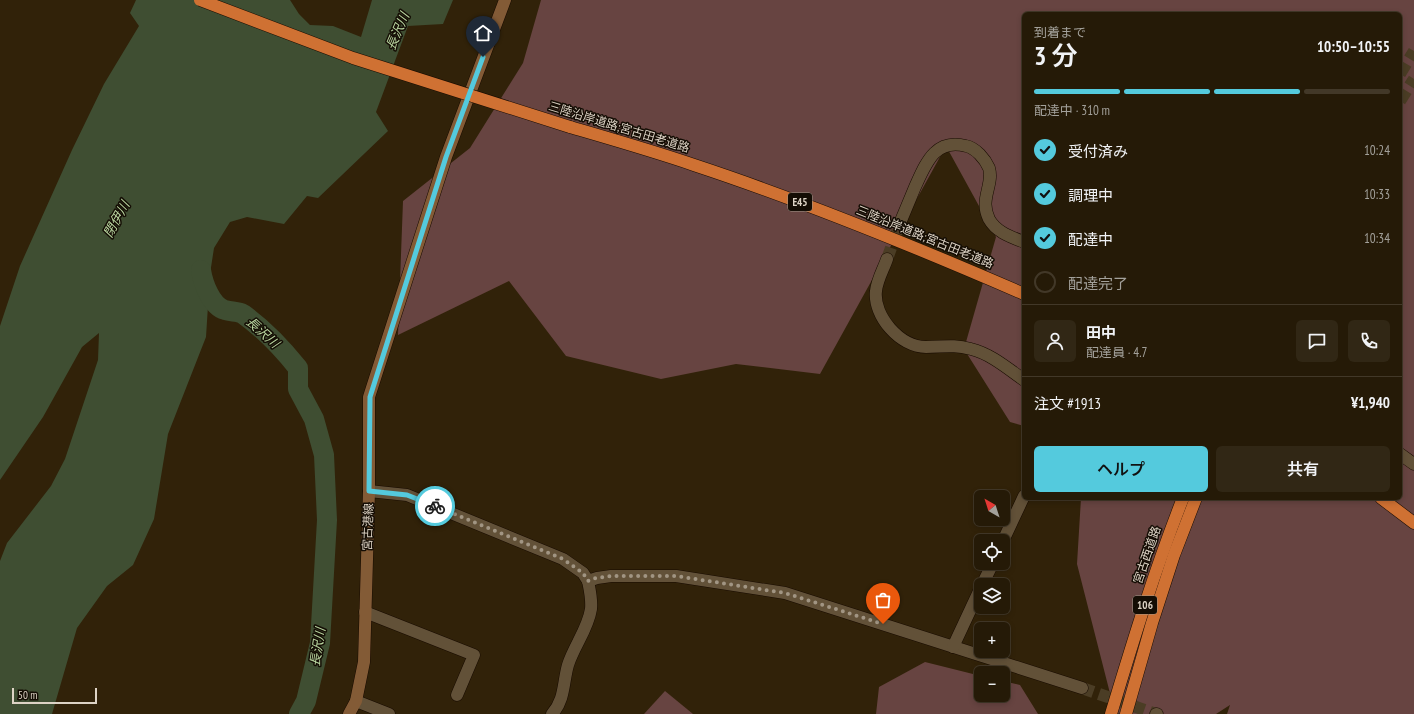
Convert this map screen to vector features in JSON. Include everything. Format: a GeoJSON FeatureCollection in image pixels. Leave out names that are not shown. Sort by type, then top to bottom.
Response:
{"type":"FeatureCollection","features":[{"type":"Feature","properties":{"kind":"highway","name":"三陸沿岸道路;宮古田老道路"},"geometry":{"type":"LineString","coordinates":[[200,0],[353,58],[695,165],[815,208],[934,255],[1022,293]]}},
{"type":"Feature","properties":{"kind":"highway","name":"宮古西道路"},"geometry":{"type":"LineString","coordinates":[[1111,714],[1134,637],[1167,538],[1182,500]]}},
{"type":"Feature","properties":{"kind":"highway","name":"106"},"geometry":{"type":"LineString","coordinates":[[1126,714],[1130,695],[1163,589],[1195,500]]}},
{"type":"Feature","properties":{"kind":"highway"},"geometry":{"type":"LineString","coordinates":[[1384,500],[1414,523]]}},
{"type":"Feature","properties":{"kind":"main road","name":"宮古港線"},"geometry":{"type":"LineString","coordinates":[[349,714],[356,701],[364,662],[370,397],[446,157],[505,0]]}},
{"type":"Feature","properties":{"kind":"street"},"geometry":{"type":"LineString","coordinates":[[900,224],[926,163],[938,150],[946,145],[958,144],[970,146],[979,153],[988,166],[990,182],[985,202],[986,212],[990,221],[996,229],[1022,241]]}},
{"type":"Feature","properties":{"kind":"street"},"geometry":{"type":"LineString","coordinates":[[887,259],[876,291],[878,306],[884,321],[894,333],[913,346],[926,348],[959,346],[980,351],[990,356],[1022,379]]}},
{"type":"Feature","properties":{"kind":"street"},"geometry":{"type":"LineString","coordinates":[[1402,455],[1414,464]]}},
{"type":"Feature","properties":{"kind":"street"},"geometry":{"type":"LineString","coordinates":[[369,491],[407,495],[556,556],[575,566],[583,573],[588,581],[592,597],[591,609],[585,629],[573,651],[568,667],[564,692],[556,710],[552,714]]}},
{"type":"Feature","properties":{"kind":"street"},"geometry":{"type":"LineString","coordinates":[[1006,534],[1022,500]]}},
{"type":"Feature","properties":{"kind":"street"},"geometry":{"type":"LineString","coordinates":[[588,581],[596,578],[611,576],[676,576],[785,593],[1082,688]]}},
{"type":"Feature","properties":{"kind":"street"},"geometry":{"type":"LineString","coordinates":[[953,647],[974,603]]}},
{"type":"Feature","properties":{"kind":"street"},"geometry":{"type":"LineString","coordinates":[[366,612],[474,655],[457,695]]}},
{"type":"Feature","properties":{"kind":"street"},"geometry":{"type":"LineString","coordinates":[[356,701],[389,714]]}},
{"type":"Feature","properties":{"kind":"shaded area"},"geometry":{"type":"Polygon","coordinates":[[[541,0],[1414,0],[1414,714],[1227,714],[1230,705],[1216,714],[1119,714],[1114,709],[1077,564],[1081,500],[1402,500],[1402,12],[1022,12],[1022,425],[1010,422],[964,349],[996,237],[946,146],[820,374],[736,364],[661,379],[566,356],[509,281],[398,335],[403,201],[470,148],[523,63],[541,0]]]}},
{"type":"Feature","properties":{"kind":"shaded area"},"geometry":{"type":"Polygon","coordinates":[[[925,662],[974,674],[974,702],[1010,702],[1010,683],[1020,685],[1038,714],[876,714],[879,687],[925,662]]]}},
{"type":"Feature","properties":{"kind":"shaded area"},"geometry":{"type":"Polygon","coordinates":[[[665,691],[693,714],[644,714],[665,691]]]}},
{"type":"Feature","properties":{"kind":"water","name":"閉伊川"},"geometry":{"type":"Polygon","coordinates":[[[136,0],[290,0],[299,14],[310,25],[333,26],[361,37],[372,0],[453,0],[443,24],[408,26],[376,112],[388,131],[318,198],[307,196],[284,224],[247,217],[230,222],[214,248],[210,274],[206,337],[168,434],[154,519],[133,565],[107,586],[77,628],[52,714],[0,714],[0,561],[7,543],[51,486],[65,459],[98,360],[99,333],[82,347],[43,417],[0,480],[0,326],[20,266],[72,150],[104,84],[139,26],[130,13],[136,0]]]}},
{"type":"Feature","properties":{"kind":"waterway","name":"長沢川"},"geometry":{"type":"LineString","coordinates":[[201,270],[208,293],[216,304],[225,310],[241,313],[251,320],[286,353],[298,368],[298,389],[314,419],[324,455],[327,520],[320,643],[306,701],[299,714]]}},
{"type":"Feature","properties":{"kind":"tunnel"},"geometry":{"type":"LineString","coordinates":[[1402,71],[1414,51]]}},
{"type":"Feature","properties":{"kind":"tunnel"},"geometry":{"type":"LineString","coordinates":[[1402,98],[1414,79]]}},
{"type":"Feature","properties":{"kind":"tunnel"},"geometry":{"type":"LineString","coordinates":[[887,259],[900,223]]}},
{"type":"Feature","properties":{"kind":"tunnel"},"geometry":{"type":"LineString","coordinates":[[1082,688],[1156,714]]}},
{"type":"Feature","properties":{"kind":"way so far"},"geometry":{"type":"LineString","coordinates":[[435,506],[563,559],[583,573],[588,581],[596,578],[611,576],[676,576],[785,593],[883,624]]}},
{"type":"Feature","properties":{"kind":"route"},"geometry":{"type":"LineString","coordinates":[[435,506],[407,495],[369,491],[370,397],[446,157],[483,57]]}}]}
